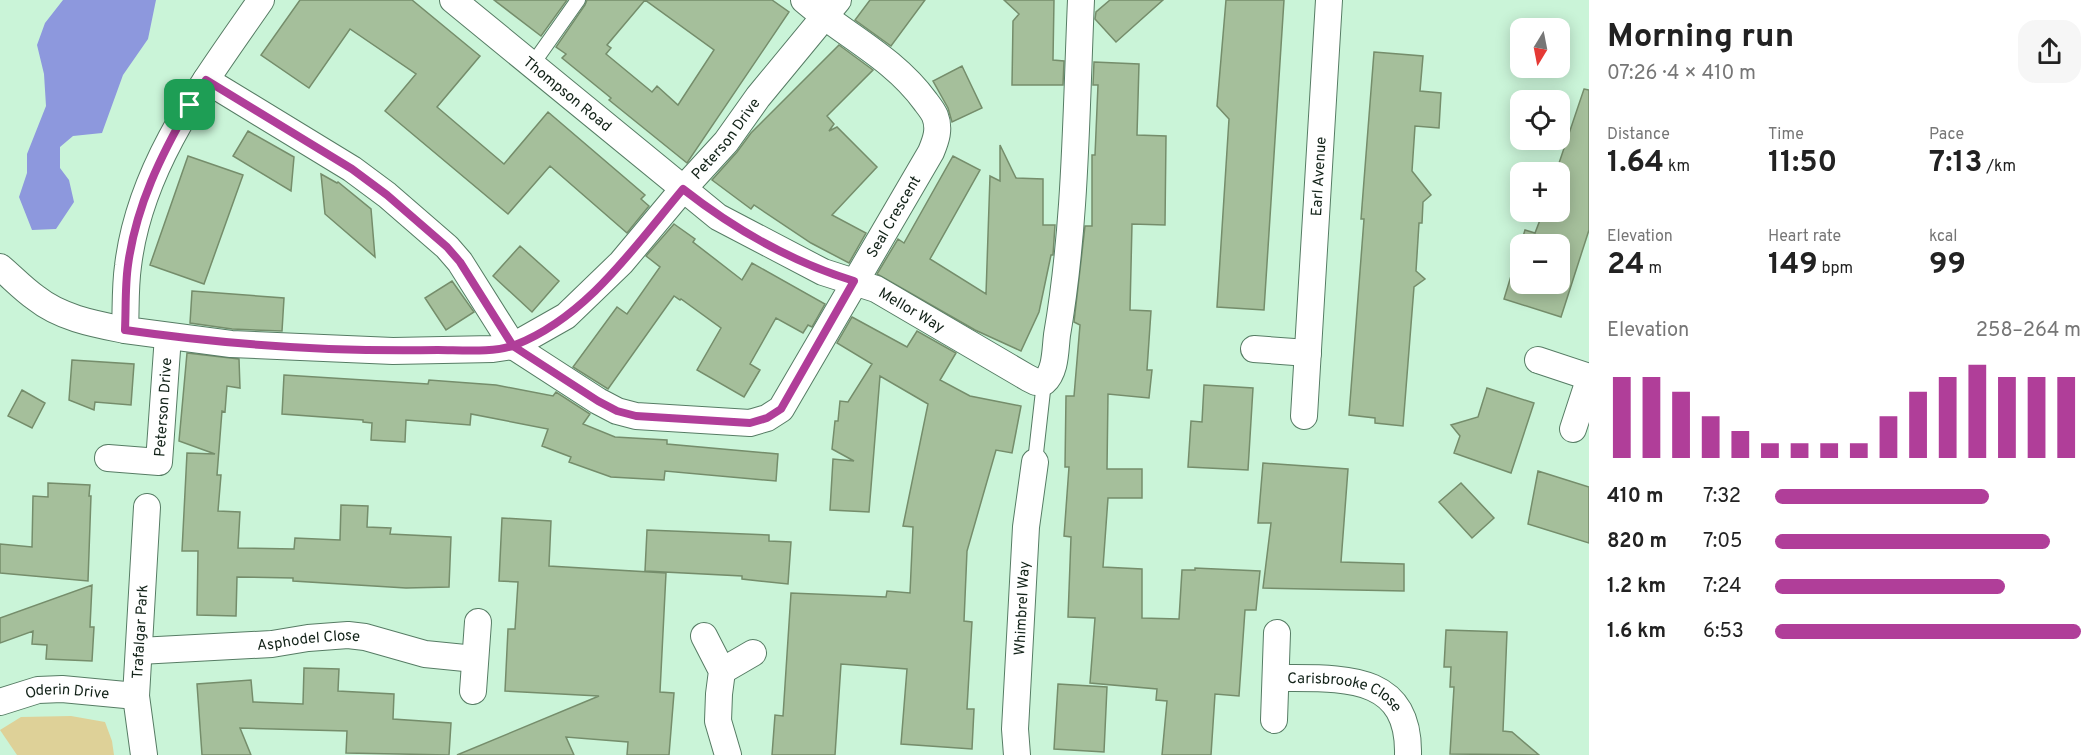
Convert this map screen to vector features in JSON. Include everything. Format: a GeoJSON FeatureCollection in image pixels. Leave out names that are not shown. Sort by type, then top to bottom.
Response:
{"type":"FeatureCollection","features":[{"type":"Feature","properties":{"kind":"street"},"geometry":{"type":"LineString","coordinates":[[125,330],[128,267],[143,202],[163,152],[206,80],[261,0]]}},
{"type":"Feature","properties":{"kind":"street","name":"Thompson Road"},"geometry":{"type":"LineString","coordinates":[[453,0],[683,189]]}},
{"type":"Feature","properties":{"kind":"street","name":"Seal Crescent"},"geometry":{"type":"LineString","coordinates":[[513,346],[607,407],[627,414],[750,423],[767,418],[781,409],[854,281],[932,152],[938,134],[935,116],[913,84],[861,42],[831,9],[804,0]]}},
{"type":"Feature","properties":{"kind":"street"},"geometry":{"type":"LineString","coordinates":[[1044,382],[1052,370],[1070,246],[1081,0]]}},
{"type":"Feature","properties":{"kind":"street","name":"Earl Avenue"},"geometry":{"type":"LineString","coordinates":[[1304,416],[1329,0]]}},
{"type":"Feature","properties":{"kind":"street","name":"Peterson Drive"},"geometry":{"type":"LineString","coordinates":[[0,267],[38,300],[62,313],[125,330],[231,344],[393,351],[492,349],[513,346],[566,316],[621,263],[726,142],[758,97],[831,9]]}},
{"type":"Feature","properties":{"kind":"street"},"geometry":{"type":"LineString","coordinates":[[206,80],[352,169],[417,220],[460,262],[513,346]]}},
{"type":"Feature","properties":{"kind":"street","name":"Mellor Way"},"geometry":{"type":"LineString","coordinates":[[683,189],[718,217],[754,237],[823,272],[876,289],[1028,378],[1036,382],[1044,382]]}},
{"type":"Feature","properties":{"kind":"street","name":"Peterson Drive"},"geometry":{"type":"LineString","coordinates":[[108,458],[159,462],[168,336]]}},
{"type":"Feature","properties":{"kind":"street"},"geometry":{"type":"LineString","coordinates":[[1254,349],[1308,353]]}},
{"type":"Feature","properties":{"kind":"street"},"geometry":{"type":"LineString","coordinates":[[1538,360],[1589,378],[1573,429]]}},
{"type":"Feature","properties":{"kind":"street","name":"Whimbrel Way"},"geometry":{"type":"LineString","coordinates":[[1017,755],[1015,729],[1026,527],[1035,462]]}},
{"type":"Feature","properties":{"kind":"street","name":"Trafalgar Park"},"geometry":{"type":"LineString","coordinates":[[144,755],[136,696],[147,507]]}},
{"type":"Feature","properties":{"kind":"street"},"geometry":{"type":"LineString","coordinates":[[473,691],[478,622]]}},
{"type":"Feature","properties":{"kind":"street","name":"Carisbrooke Close"},"geometry":{"type":"LineString","coordinates":[[1274,720],[1277,633]]}},
{"type":"Feature","properties":{"kind":"street","name":"Asphodel Close"},"geometry":{"type":"LineString","coordinates":[[139,651],[272,644],[348,635],[365,637],[425,654],[475,659]]}},
{"type":"Feature","properties":{"kind":"street"},"geometry":{"type":"LineString","coordinates":[[704,636],[722,671],[718,721],[728,755]]}},
{"type":"Feature","properties":{"kind":"street"},"geometry":{"type":"LineString","coordinates":[[722,671],[753,653]]}},
{"type":"Feature","properties":{"kind":"street","name":"Carisbrooke Close"},"geometry":{"type":"LineString","coordinates":[[1275,678],[1360,682],[1377,688],[1390,699],[1401,714],[1407,730],[1408,755]]}},
{"type":"Feature","properties":{"kind":"street","name":"Oderin Drive"},"geometry":{"type":"LineString","coordinates":[[0,702],[39,690],[62,689],[136,696]]}},
{"type":"Feature","properties":{"kind":"lane"},"geometry":{"type":"LineString","coordinates":[[532,65],[578,0]]}},
{"type":"Feature","properties":{"kind":"lane"},"geometry":{"type":"LineString","coordinates":[[1035,462],[1044,382]]}},
{"type":"Feature","properties":{"kind":"shaded area"},"geometry":{"type":"Polygon","coordinates":[[[71,716],[105,722],[114,755],[17,755],[0,730],[21,717],[71,716]]]}},
{"type":"Feature","properties":{"kind":"water"},"geometry":{"type":"Polygon","coordinates":[[[63,0],[156,0],[148,39],[123,75],[102,133],[73,136],[60,147],[60,168],[69,180],[74,202],[56,229],[32,230],[19,197],[27,173],[27,154],[46,106],[44,74],[37,45],[45,23],[63,0]]]}},
{"type":"Feature","properties":{"kind":"building"},"geometry":{"type":"Polygon","coordinates":[[[300,0],[412,0],[480,56],[437,107],[504,164],[548,112],[645,195],[641,199],[649,206],[627,233],[550,166],[508,214],[385,111],[416,74],[350,29],[309,88],[261,55],[300,0]]]}},
{"type":"Feature","properties":{"kind":"building"},"geometry":{"type":"Polygon","coordinates":[[[494,0],[567,0],[541,36],[494,0]]]}},
{"type":"Feature","properties":{"kind":"building"},"geometry":{"type":"Polygon","coordinates":[[[587,0],[645,0],[772,0],[789,12],[687,163],[609,100],[611,98],[562,58],[566,54],[556,47],[587,0]],[[645,0],[607,45],[611,48],[606,54],[652,92],[657,86],[678,105],[714,50],[645,0]]]}},
{"type":"Feature","properties":{"kind":"building"},"geometry":{"type":"Polygon","coordinates":[[[870,0],[925,0],[891,46],[855,20],[870,0]]]}},
{"type":"Feature","properties":{"kind":"building"},"geometry":{"type":"Polygon","coordinates":[[[1004,0],[1054,0],[1053,60],[1064,61],[1063,85],[1012,85],[1013,21],[1019,14],[1004,0]]]}},
{"type":"Feature","properties":{"kind":"building"},"geometry":{"type":"Polygon","coordinates":[[[1110,0],[1163,0],[1116,42],[1095,19],[1096,12],[1110,0]]]}},
{"type":"Feature","properties":{"kind":"building"},"geometry":{"type":"Polygon","coordinates":[[[1226,0],[1284,0],[1264,310],[1217,307],[1229,119],[1217,106],[1226,0]]]}},
{"type":"Feature","properties":{"kind":"building"},"geometry":{"type":"Polygon","coordinates":[[[839,45],[873,70],[827,116],[834,124],[829,131],[837,127],[877,167],[832,215],[866,233],[849,263],[811,243],[754,205],[751,209],[712,180],[751,133],[839,45]]]}},
{"type":"Feature","properties":{"kind":"building"},"geometry":{"type":"Polygon","coordinates":[[[1374,52],[1423,56],[1420,91],[1441,93],[1439,128],[1415,126],[1412,171],[1431,195],[1423,202],[1422,223],[1419,223],[1416,271],[1425,279],[1414,287],[1403,426],[1375,423],[1375,418],[1349,415],[1374,52]]]}},
{"type":"Feature","properties":{"kind":"building"},"geometry":{"type":"Polygon","coordinates":[[[1094,62],[1139,64],[1137,135],[1166,136],[1165,225],[1132,224],[1130,310],[1151,311],[1147,370],[1152,370],[1149,398],[1108,394],[1107,469],[1142,469],[1142,498],[1108,498],[1103,567],[1142,569],[1142,618],[1179,619],[1182,570],[1195,570],[1195,568],[1260,571],[1256,610],[1245,610],[1239,696],[1215,694],[1211,755],[1162,755],[1167,701],[1156,700],[1157,689],[1090,683],[1095,618],[1068,617],[1071,537],[1064,536],[1069,467],[1065,467],[1066,396],[1074,396],[1080,325],[1074,322],[1085,226],[1092,226],[1092,155],[1095,155],[1098,85],[1093,85],[1094,62]]]}},
{"type":"Feature","properties":{"kind":"building"},"geometry":{"type":"Polygon","coordinates":[[[962,66],[982,108],[952,122],[948,108],[933,81],[962,66]]]}},
{"type":"Feature","properties":{"kind":"building"},"geometry":{"type":"Polygon","coordinates":[[[1584,89],[1589,90],[1589,230],[1570,289],[1570,234],[1524,234],[1525,230],[1535,233],[1539,222],[1570,222],[1570,162],[1559,162],[1563,150],[1570,150],[1570,130],[1584,89]]]}},
{"type":"Feature","properties":{"kind":"building"},"geometry":{"type":"Polygon","coordinates":[[[248,131],[294,157],[291,191],[233,156],[248,131]]]}},
{"type":"Feature","properties":{"kind":"building"},"geometry":{"type":"Polygon","coordinates":[[[1000,145],[1016,178],[1043,179],[1043,225],[1055,225],[1053,255],[1051,255],[1039,312],[1021,351],[975,330],[877,274],[898,239],[904,243],[953,156],[980,170],[930,259],[986,294],[990,176],[1000,181],[1000,145]]]}},
{"type":"Feature","properties":{"kind":"building"},"geometry":{"type":"Polygon","coordinates":[[[188,156],[243,175],[204,284],[150,265],[188,156]]]}},
{"type":"Feature","properties":{"kind":"building"},"geometry":{"type":"Polygon","coordinates":[[[321,174],[338,182],[371,209],[375,257],[325,214],[321,174]]]}},
{"type":"Feature","properties":{"kind":"building"},"geometry":{"type":"Polygon","coordinates":[[[674,224],[695,239],[693,242],[742,280],[752,263],[825,304],[812,327],[808,325],[803,333],[776,318],[750,364],[760,370],[744,397],[697,370],[721,328],[674,296],[608,389],[573,367],[617,307],[627,314],[660,267],[646,256],[674,224]]]}},
{"type":"Feature","properties":{"kind":"building"},"geometry":{"type":"Polygon","coordinates":[[[520,246],[559,281],[532,312],[493,276],[520,246]]]}},
{"type":"Feature","properties":{"kind":"building"},"geometry":{"type":"Polygon","coordinates":[[[1510,279],[1510,294],[1568,294],[1561,317],[1504,299],[1510,279]]]}},
{"type":"Feature","properties":{"kind":"building"},"geometry":{"type":"Polygon","coordinates":[[[452,281],[474,312],[446,330],[425,298],[452,281]]]}},
{"type":"Feature","properties":{"kind":"building"},"geometry":{"type":"Polygon","coordinates":[[[192,291],[284,298],[282,331],[232,329],[190,323],[192,291]]]}},
{"type":"Feature","properties":{"kind":"building"},"geometry":{"type":"Polygon","coordinates":[[[852,317],[907,347],[917,331],[956,353],[940,380],[970,396],[1021,406],[1012,453],[996,450],[967,551],[964,621],[972,622],[967,709],[974,709],[972,749],[901,744],[907,669],[841,664],[835,755],[772,755],[775,715],[783,716],[791,593],[886,597],[887,591],[910,593],[913,527],[903,526],[928,404],[880,376],[869,512],[830,510],[833,459],[854,461],[832,449],[840,401],[848,402],[872,364],[837,343],[852,317]]]}},
{"type":"Feature","properties":{"kind":"building"},"geometry":{"type":"Polygon","coordinates":[[[187,353],[239,359],[240,388],[227,386],[225,412],[222,411],[217,475],[221,475],[218,511],[240,512],[238,548],[294,549],[295,538],[340,540],[341,505],[368,506],[367,527],[391,528],[390,534],[451,537],[449,587],[406,588],[293,581],[293,578],[237,577],[236,616],[197,615],[198,551],[182,551],[187,453],[215,454],[179,441],[187,353]]]}},
{"type":"Feature","properties":{"kind":"building"},"geometry":{"type":"Polygon","coordinates":[[[72,360],[134,364],[131,405],[95,402],[94,410],[69,400],[72,360]]]}},
{"type":"Feature","properties":{"kind":"building"},"geometry":{"type":"Polygon","coordinates":[[[284,375],[428,384],[429,380],[496,385],[553,396],[556,392],[590,414],[583,424],[615,437],[667,440],[667,444],[778,454],[776,481],[665,471],[664,480],[611,477],[569,462],[571,457],[542,446],[548,429],[471,414],[470,425],[406,420],[405,442],[371,440],[372,423],[363,422],[363,420],[282,414],[284,375]]]}},
{"type":"Feature","properties":{"kind":"building"},"geometry":{"type":"Polygon","coordinates":[[[1204,385],[1253,388],[1248,470],[1188,467],[1191,421],[1202,422],[1204,385]]]}},
{"type":"Feature","properties":{"kind":"building"},"geometry":{"type":"Polygon","coordinates":[[[1487,388],[1534,403],[1511,473],[1454,453],[1460,436],[1451,425],[1478,417],[1487,388]]]}},
{"type":"Feature","properties":{"kind":"building"},"geometry":{"type":"Polygon","coordinates":[[[22,390],[45,403],[32,428],[8,416],[22,390]]]}},
{"type":"Feature","properties":{"kind":"building"},"geometry":{"type":"Polygon","coordinates":[[[1263,463],[1348,469],[1341,562],[1404,564],[1404,591],[1263,588],[1271,523],[1258,523],[1263,463]]]}},
{"type":"Feature","properties":{"kind":"building"},"geometry":{"type":"Polygon","coordinates":[[[1538,471],[1589,487],[1589,543],[1528,524],[1538,471]]]}},
{"type":"Feature","properties":{"kind":"building"},"geometry":{"type":"Polygon","coordinates":[[[48,483],[90,485],[88,581],[0,573],[0,544],[32,547],[33,496],[48,497],[48,483]]]}},
{"type":"Feature","properties":{"kind":"building"},"geometry":{"type":"Polygon","coordinates":[[[1461,483],[1494,518],[1472,538],[1439,502],[1461,483]]]}},
{"type":"Feature","properties":{"kind":"building"},"geometry":{"type":"Polygon","coordinates":[[[502,518],[551,521],[549,566],[666,573],[660,692],[674,693],[669,755],[627,755],[628,742],[566,737],[574,755],[457,755],[599,696],[505,691],[508,629],[515,629],[518,582],[499,581],[502,518]]]}},
{"type":"Feature","properties":{"kind":"building"},"geometry":{"type":"Polygon","coordinates":[[[647,530],[769,535],[769,541],[791,542],[788,584],[742,579],[742,576],[645,571],[647,530]]]}},
{"type":"Feature","properties":{"kind":"building"},"geometry":{"type":"Polygon","coordinates":[[[92,585],[90,627],[94,627],[92,661],[46,659],[47,645],[32,644],[33,631],[0,643],[0,618],[92,585]]]}},
{"type":"Feature","properties":{"kind":"building"},"geometry":{"type":"Polygon","coordinates":[[[1446,630],[1507,632],[1503,731],[1512,732],[1539,755],[1450,754],[1454,687],[1450,687],[1451,667],[1444,667],[1446,630]]]}},
{"type":"Feature","properties":{"kind":"building"},"geometry":{"type":"Polygon","coordinates":[[[304,668],[339,669],[338,691],[394,694],[393,719],[451,723],[449,755],[346,753],[347,731],[240,728],[251,755],[202,755],[197,684],[251,680],[253,702],[303,704],[304,668]]]}},
{"type":"Feature","properties":{"kind":"building"},"geometry":{"type":"Polygon","coordinates":[[[1058,684],[1107,687],[1104,752],[1054,749],[1058,684]]]}},
{"type":"Feature","properties":{"kind":"route"},"geometry":{"type":"LineString","coordinates":[[190,105],[163,152],[143,202],[128,267],[125,330],[231,344],[393,351],[492,349],[513,346],[566,316],[586,299],[621,263],[683,189],[718,217],[754,237],[823,272],[854,281],[781,409],[767,418],[750,423],[627,414],[607,407],[513,346],[472,279],[447,247],[387,195],[352,169],[206,80],[190,105]]}}]}
